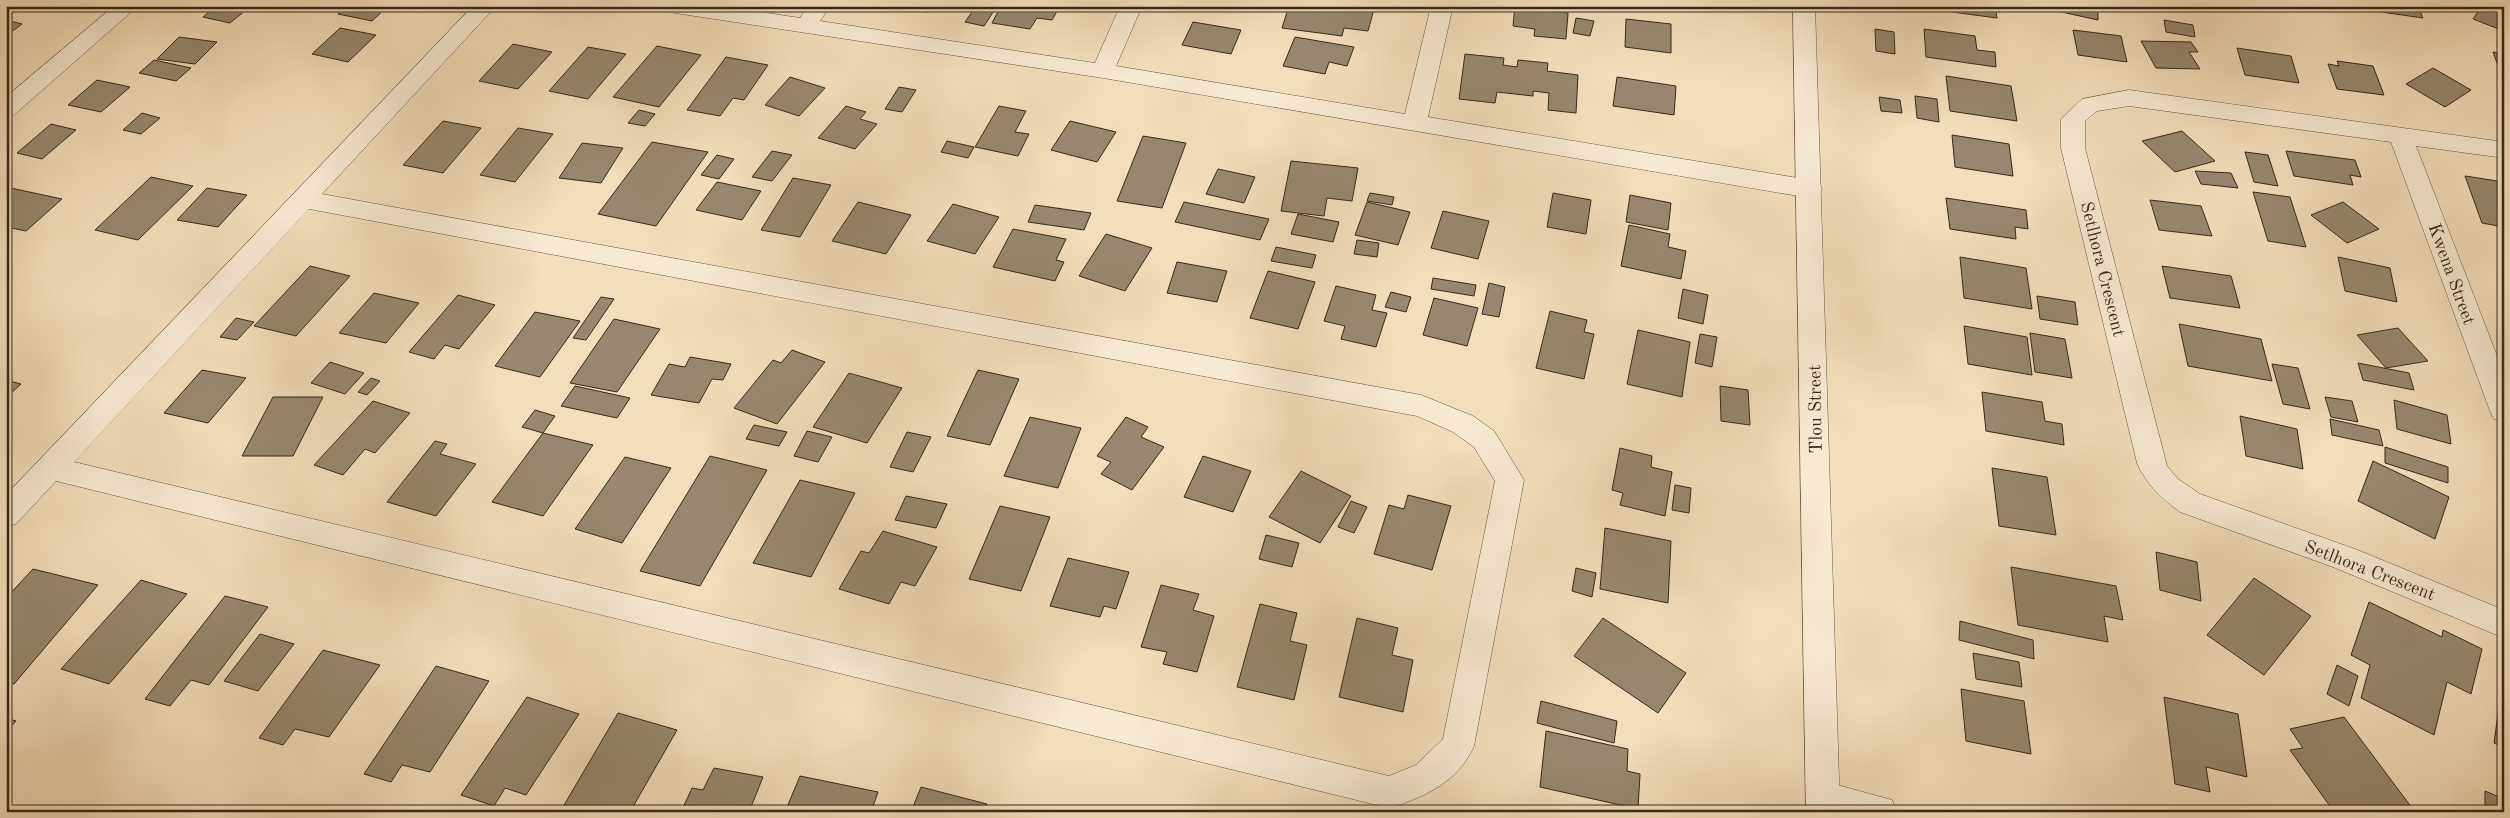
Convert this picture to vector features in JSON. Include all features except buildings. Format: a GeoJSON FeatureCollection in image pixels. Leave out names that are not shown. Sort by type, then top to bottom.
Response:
{"type":"FeatureCollection","features":[{"type":"Feature","properties":{"kind":"street"},"geometry":{"type":"LineString","coordinates":[[6,110],[127,6]]}},
{"type":"Feature","properties":{"kind":"street"},"geometry":{"type":"LineString","coordinates":[[6,516],[485,6]]}},
{"type":"Feature","properties":{"kind":"street"},"geometry":{"type":"LineString","coordinates":[[675,6],[805,28],[1104,71],[1810,189]]}},
{"type":"Feature","properties":{"kind":"street"},"geometry":{"type":"LineString","coordinates":[[805,28],[819,6]]}},
{"type":"Feature","properties":{"kind":"street"},"geometry":{"type":"LineString","coordinates":[[1104,71],[1131,6]]}},
{"type":"Feature","properties":{"kind":"street"},"geometry":{"type":"LineString","coordinates":[[1415,122],[1442,6]]}},
{"type":"Feature","properties":{"kind":"street","name":"Tlou Street"},"geometry":{"type":"LineString","coordinates":[[1804,6],[1810,189],[1823,804]]}},
{"type":"Feature","properties":{"kind":"street","name":"Setlhora Crescent"},"geometry":{"type":"LineString","coordinates":[[2504,150],[2129,98],[2090,104],[2073,119],[2073,148],[2151,463],[2156,474],[2168,487],[2190,503],[2344,558],[2504,624]]}},
{"type":"Feature","properties":{"kind":"street","name":"Kwena Street"},"geometry":{"type":"LineString","coordinates":[[2401,137],[2504,412]]}},
{"type":"Feature","properties":{"kind":"street"},"geometry":{"type":"LineString","coordinates":[[52,468],[1389,792],[1416,784],[1441,768],[1458,746],[1510,480],[1484,439],[1463,424],[1421,406],[304,199]]}},
{"type":"Feature","properties":{"kind":"street"},"geometry":{"type":"LineString","coordinates":[[1823,804],[1880,812]]}}]}
